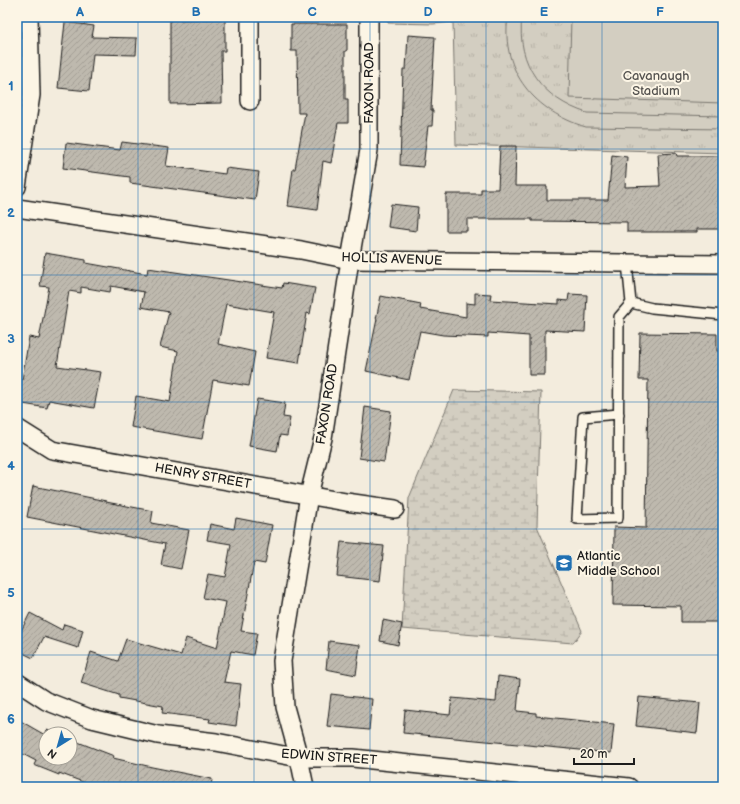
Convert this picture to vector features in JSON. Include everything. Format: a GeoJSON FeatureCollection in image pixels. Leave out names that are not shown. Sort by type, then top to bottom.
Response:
{"type":"FeatureCollection","features":[{"type":"Feature","properties":{"kind":"street"},"geometry":{"type":"LineString","coordinates":[[17,187],[31,95],[29,17]]}},
{"type":"Feature","properties":{"kind":"street"},"geometry":{"type":"LineString","coordinates":[[250,17],[250,101]]}},
{"type":"Feature","properties":{"kind":"street","name":"FAXON ROAD"},"geometry":{"type":"LineString","coordinates":[[305,787],[299,758],[285,707],[282,661],[309,495],[323,438],[350,260],[369,150],[369,17]]}},
{"type":"Feature","properties":{"kind":"street","name":"HOLLIS AVENUE"},"geometry":{"type":"LineString","coordinates":[[17,208],[301,250],[350,260],[723,264]]}},
{"type":"Feature","properties":{"kind":"street","name":"HENRY STREET"},"geometry":{"type":"LineString","coordinates":[[17,428],[52,450],[396,509]]}},
{"type":"Feature","properties":{"kind":"street","name":"EDWIN STREET"},"geometry":{"type":"LineString","coordinates":[[17,682],[46,701],[92,719],[158,735],[216,742],[299,758],[353,758],[531,782],[629,787]]}},
{"type":"Feature","properties":{"kind":"lane"},"geometry":{"type":"LineString","coordinates":[[619,414],[583,416],[577,519],[618,518],[619,414],[619,317],[631,303],[627,263]]}},
{"type":"Feature","properties":{"kind":"lane"},"geometry":{"type":"LineString","coordinates":[[631,303],[652,308],[723,315]]}},
{"type":"Feature","properties":{"kind":"green space","name":"Cavanaugh Stadium"},"geometry":{"type":"Polygon","coordinates":[[[388,17],[723,17],[723,153],[456,145],[453,22],[433,24],[388,23],[388,17]]]}},
{"type":"Feature","properties":{"kind":"green space"},"geometry":{"type":"Polygon","coordinates":[[[508,17],[522,17],[521,34],[523,50],[528,65],[536,78],[557,99],[571,107],[587,113],[723,116],[723,129],[586,127],[568,120],[537,100],[525,87],[516,72],[510,55],[507,37],[508,17]]]}},
{"type":"Feature","properties":{"kind":"green space"},"geometry":{"type":"Polygon","coordinates":[[[571,17],[723,17],[723,103],[569,98],[571,17]]]}},
{"type":"Feature","properties":{"kind":"green space"},"geometry":{"type":"Polygon","coordinates":[[[454,390],[541,392],[537,526],[582,631],[573,643],[402,629],[409,498],[454,390]]]}},
{"type":"Feature","properties":{"kind":"building"},"geometry":{"type":"Polygon","coordinates":[[[225,19],[225,51],[221,51],[222,103],[170,104],[170,20],[225,19]]]}},
{"type":"Feature","properties":{"kind":"building"},"geometry":{"type":"Polygon","coordinates":[[[65,22],[94,26],[92,37],[137,38],[136,55],[93,54],[89,91],[58,88],[65,22]]]}},
{"type":"Feature","properties":{"kind":"building"},"geometry":{"type":"Polygon","coordinates":[[[291,24],[347,24],[347,51],[345,51],[345,99],[348,99],[348,123],[338,123],[331,163],[323,161],[317,210],[288,206],[293,169],[295,169],[305,113],[298,113],[297,51],[291,51],[291,24]]]}},
{"type":"Feature","properties":{"kind":"building"},"geometry":{"type":"Polygon","coordinates":[[[408,35],[435,37],[431,110],[433,110],[432,126],[428,126],[423,167],[400,165],[403,69],[406,69],[408,35]]]}},
{"type":"Feature","properties":{"kind":"building"},"geometry":{"type":"Polygon","coordinates":[[[122,142],[169,148],[166,166],[225,174],[226,168],[259,172],[255,200],[130,183],[130,177],[63,168],[66,143],[120,150],[122,142]]]}},
{"type":"Feature","properties":{"kind":"building"},"geometry":{"type":"Polygon","coordinates":[[[500,146],[516,146],[515,186],[547,186],[547,200],[608,200],[612,155],[627,157],[625,187],[660,186],[658,154],[676,153],[677,156],[723,156],[723,229],[697,229],[697,232],[627,232],[627,222],[532,221],[532,219],[467,219],[467,231],[446,231],[446,194],[481,194],[481,189],[498,189],[500,146]]]}},
{"type":"Feature","properties":{"kind":"building"},"geometry":{"type":"Polygon","coordinates":[[[391,204],[418,207],[416,231],[388,227],[391,204]]]}},
{"type":"Feature","properties":{"kind":"building"},"geometry":{"type":"Polygon","coordinates":[[[45,253],[86,260],[86,263],[147,274],[148,268],[282,288],[283,283],[315,288],[310,314],[307,313],[299,363],[266,358],[274,312],[226,304],[218,344],[255,352],[249,386],[213,380],[202,439],[131,427],[136,396],[170,402],[178,351],[160,347],[169,312],[141,307],[144,292],[111,286],[110,292],[81,287],[81,293],[69,291],[57,366],[101,372],[94,408],[49,400],[47,408],[17,403],[17,379],[22,380],[29,337],[39,339],[49,287],[40,286],[45,253]]]}},
{"type":"Feature","properties":{"kind":"building"},"geometry":{"type":"Polygon","coordinates":[[[475,293],[491,294],[490,300],[559,304],[559,300],[568,301],[569,294],[587,295],[585,332],[545,330],[545,375],[529,375],[529,336],[488,333],[488,337],[443,335],[420,331],[409,380],[366,371],[381,296],[421,304],[420,309],[466,317],[466,303],[475,304],[475,293]]]}},
{"type":"Feature","properties":{"kind":"building"},"geometry":{"type":"Polygon","coordinates":[[[640,333],[717,334],[717,351],[723,351],[723,622],[681,622],[681,606],[613,605],[614,527],[646,528],[648,380],[639,380],[640,333]]]}},
{"type":"Feature","properties":{"kind":"building"},"geometry":{"type":"Polygon","coordinates":[[[257,399],[285,403],[283,417],[290,418],[287,436],[280,435],[277,451],[249,446],[257,399]]]}},
{"type":"Feature","properties":{"kind":"building"},"geometry":{"type":"Polygon","coordinates":[[[365,407],[391,411],[384,462],[359,458],[365,407]]]}},
{"type":"Feature","properties":{"kind":"building"},"geometry":{"type":"Polygon","coordinates":[[[33,486],[153,511],[151,523],[189,530],[181,569],[161,565],[165,544],[27,517],[33,486]]]}},
{"type":"Feature","properties":{"kind":"building"},"geometry":{"type":"Polygon","coordinates":[[[236,518],[272,525],[265,564],[254,562],[241,631],[257,633],[253,655],[231,651],[224,682],[241,684],[236,726],[209,722],[210,719],[162,713],[163,706],[119,698],[119,695],[81,683],[91,652],[118,661],[126,639],[181,655],[186,638],[217,648],[226,602],[203,598],[208,574],[225,577],[231,544],[207,540],[210,524],[234,529],[236,518]]]}},
{"type":"Feature","properties":{"kind":"building"},"geometry":{"type":"Polygon","coordinates":[[[341,542],[384,546],[380,581],[337,576],[341,542]]]}},
{"type":"Feature","properties":{"kind":"building"},"geometry":{"type":"Polygon","coordinates":[[[30,613],[62,630],[64,624],[83,630],[78,648],[44,637],[33,658],[17,650],[17,639],[30,613]]]}},
{"type":"Feature","properties":{"kind":"building"},"geometry":{"type":"Polygon","coordinates":[[[383,620],[402,624],[398,645],[380,641],[383,620]]]}},
{"type":"Feature","properties":{"kind":"building"},"geometry":{"type":"Polygon","coordinates":[[[329,641],[360,645],[356,675],[326,669],[329,641]]]}},
{"type":"Feature","properties":{"kind":"building"},"geometry":{"type":"Polygon","coordinates":[[[498,676],[520,679],[517,711],[536,713],[536,716],[614,724],[611,753],[403,733],[405,710],[450,715],[452,698],[496,702],[498,676]]]}},
{"type":"Feature","properties":{"kind":"building"},"geometry":{"type":"Polygon","coordinates":[[[331,694],[372,699],[369,730],[327,726],[331,694]]]}},
{"type":"Feature","properties":{"kind":"building"},"geometry":{"type":"Polygon","coordinates":[[[639,697],[700,703],[697,733],[636,726],[639,697]]]}},
{"type":"Feature","properties":{"kind":"building"},"geometry":{"type":"Polygon","coordinates":[[[17,719],[38,731],[38,766],[78,766],[78,742],[114,756],[113,758],[212,779],[211,787],[96,787],[34,765],[36,761],[17,751],[17,719]]]}},
{"type":"Feature","properties":{"kind":"place","name":"Atlantic Middle School"},"geometry":{"type":"Point","coordinates":[564,563]}}]}
